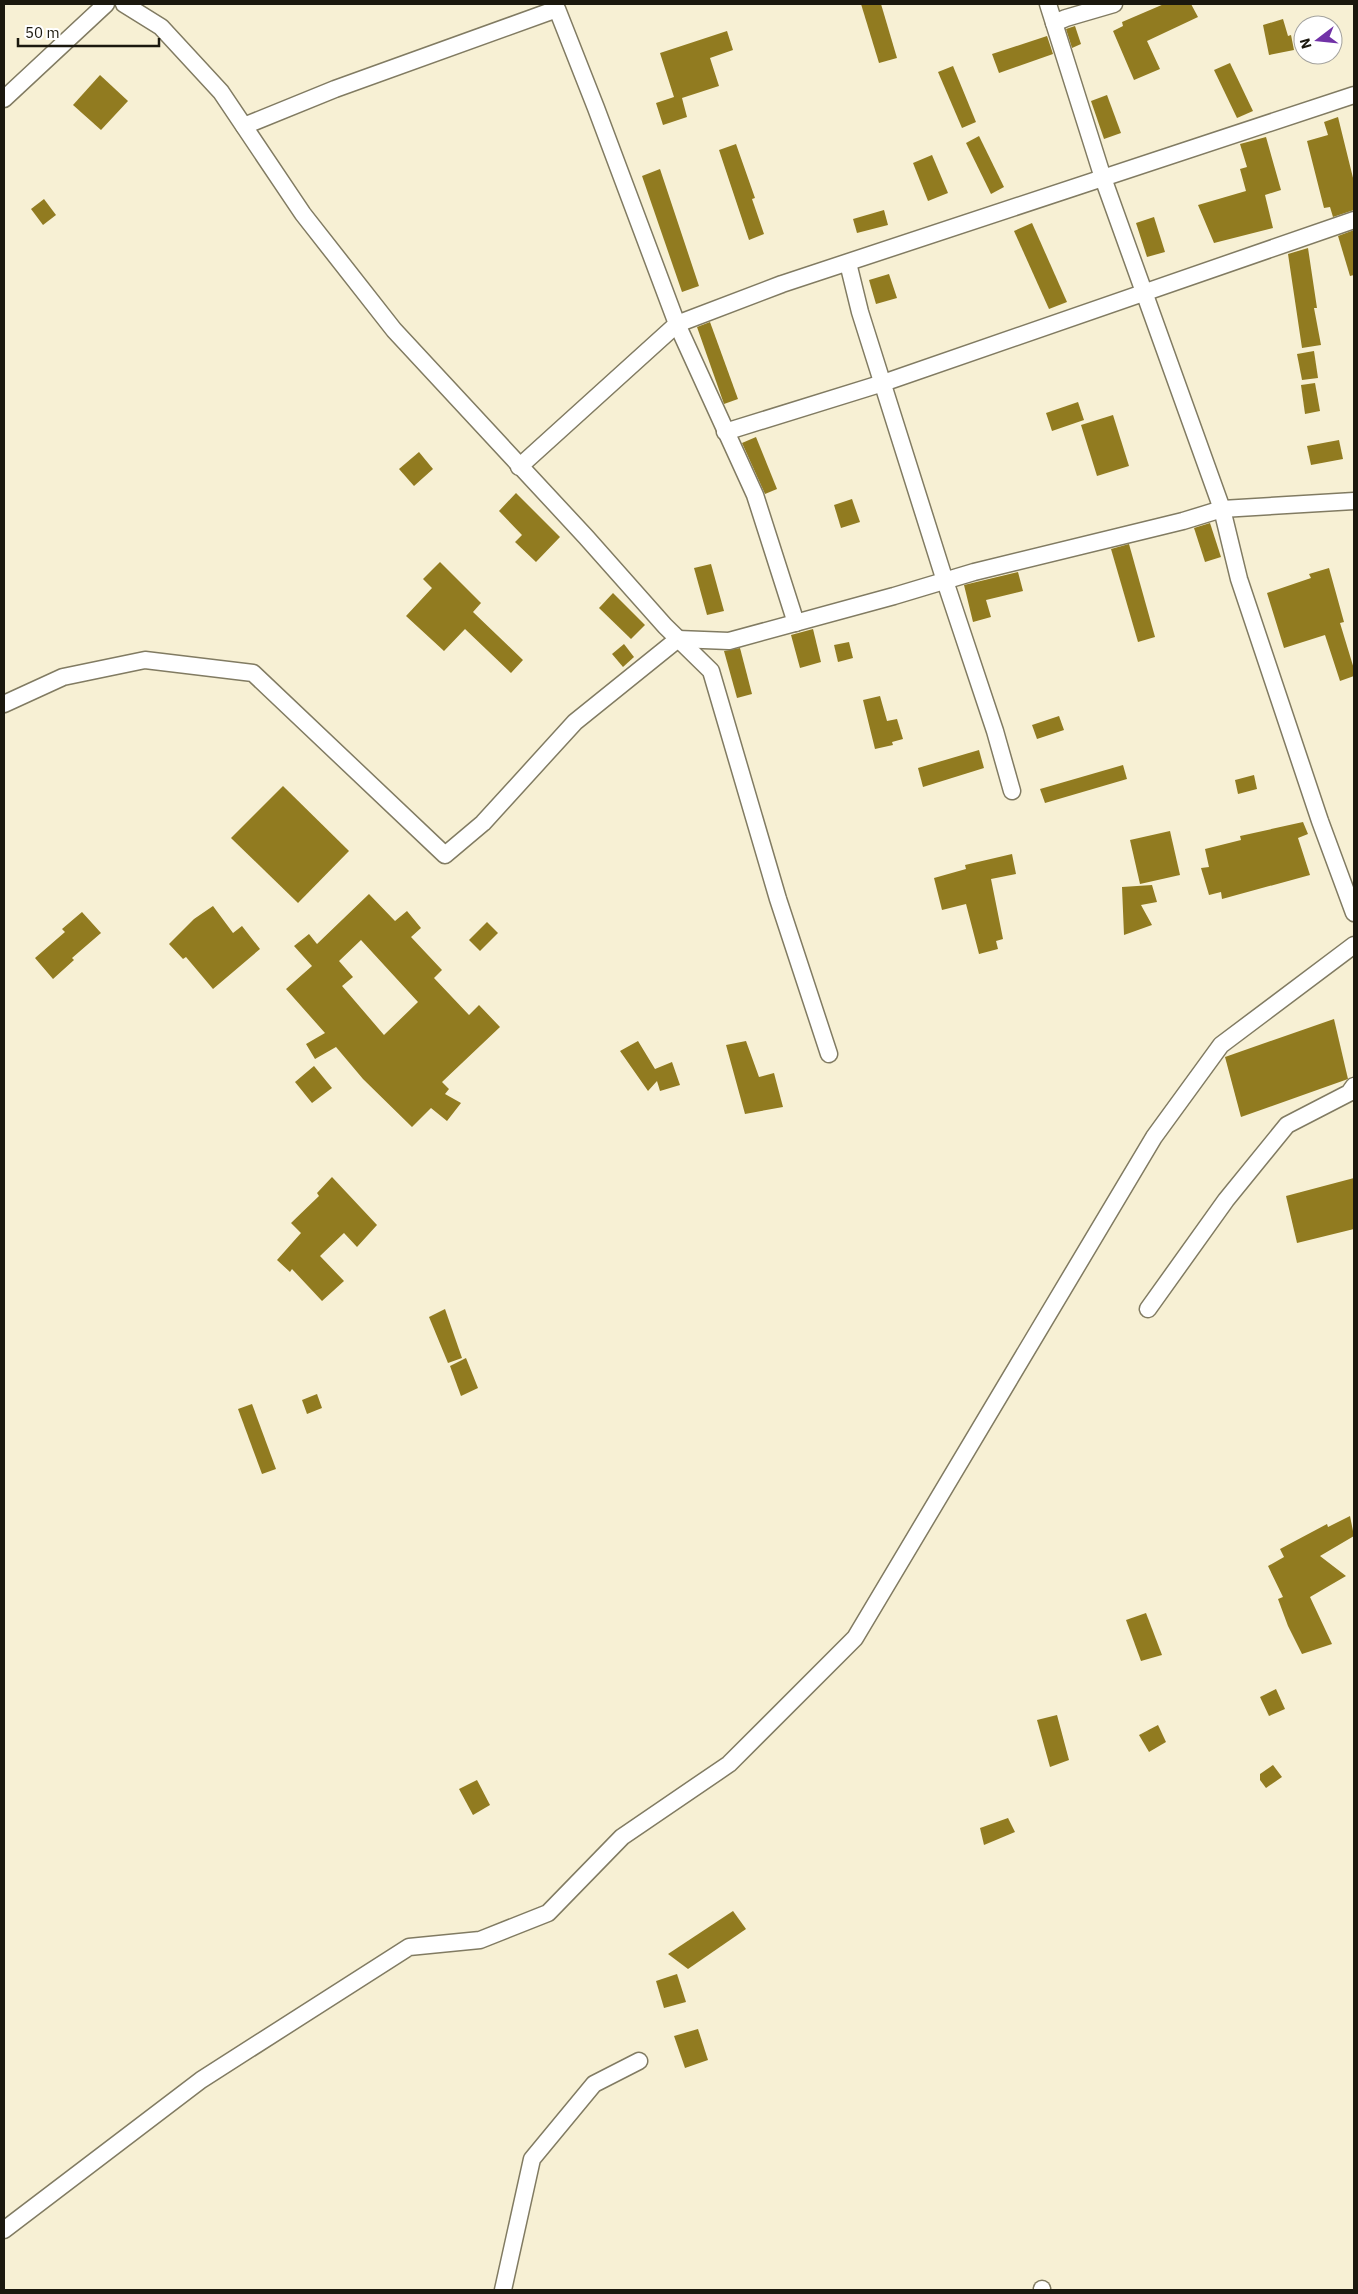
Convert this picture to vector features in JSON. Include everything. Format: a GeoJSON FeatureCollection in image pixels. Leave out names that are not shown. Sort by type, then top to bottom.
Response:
{"type":"FeatureCollection","features":[{"type":"Feature","properties":{"kind":"street"},"geometry":{"type":"LineString","coordinates":[[4,99],[106,4]]}},
{"type":"Feature","properties":{"kind":"street"},"geometry":{"type":"LineString","coordinates":[[124,4],[161,27],[221,92],[303,214],[394,330],[678,639],[710,671],[778,899],[829,1054]]}},
{"type":"Feature","properties":{"kind":"street"},"geometry":{"type":"LineString","coordinates":[[1048,4],[1103,178],[1222,509],[1239,579],[1320,821],[1354,913]]}},
{"type":"Feature","properties":{"kind":"street"},"geometry":{"type":"LineString","coordinates":[[1054,24],[1066,18],[1114,4]]}},
{"type":"Feature","properties":{"kind":"street"},"geometry":{"type":"LineString","coordinates":[[244,126],[335,89],[556,8],[596,108],[677,324],[755,495],[796,623]]}},
{"type":"Feature","properties":{"kind":"street"},"geometry":{"type":"LineString","coordinates":[[519,467],[677,324],[782,284],[1354,95]]}},
{"type":"Feature","properties":{"kind":"street"},"geometry":{"type":"LineString","coordinates":[[725,432],[883,383],[1145,294],[1217,266],[1354,220]]}},
{"type":"Feature","properties":{"kind":"street"},"geometry":{"type":"LineString","coordinates":[[848,263],[860,312],[945,581],[995,731],[1012,792]]}},
{"type":"Feature","properties":{"kind":"street"},"geometry":{"type":"LineString","coordinates":[[4,704],[63,677],[145,660],[253,673],[445,855],[483,823],[575,722],[678,639],[729,641],[945,581],[1222,509],[1354,501]]}},
{"type":"Feature","properties":{"kind":"street"},"geometry":{"type":"LineString","coordinates":[[4,2230],[201,2080],[409,1947],[480,1940],[548,1913],[622,1837],[729,1764],[854,1638],[1154,1137],[1220,1046],[1354,945]]}},
{"type":"Feature","properties":{"kind":"street"},"geometry":{"type":"LineString","coordinates":[[1148,1309],[1226,1200],[1287,1126],[1350,1094],[1354,1086]]}},
{"type":"Feature","properties":{"kind":"street"},"geometry":{"type":"LineString","coordinates":[[503,2290],[532,2159],[594,2084],[639,2061]]}},
{"type":"Feature","properties":{"kind":"building"},"geometry":{"type":"Polygon","coordinates":[[[861,4],[881,4],[897,58],[879,63],[861,4]]]}},
{"type":"Feature","properties":{"kind":"building"},"geometry":{"type":"Polygon","coordinates":[[[1164,4],[1191,4],[1198,17],[1147,41],[1160,69],[1134,80],[1113,31],[1123,26],[1122,22],[1164,4]]]}},
{"type":"Feature","properties":{"kind":"building"},"geometry":{"type":"Polygon","coordinates":[[[1283,19],[1288,36],[1291,35],[1293,50],[1269,55],[1263,25],[1283,19]]]}},
{"type":"Feature","properties":{"kind":"building"},"geometry":{"type":"Polygon","coordinates":[[[1075,26],[1081,44],[1072,48],[1066,29],[1075,26]]]}},
{"type":"Feature","properties":{"kind":"building"},"geometry":{"type":"Polygon","coordinates":[[[727,31],[733,50],[710,58],[719,86],[682,98],[687,117],[663,125],[656,103],[674,97],[660,53],[727,31]]]}},
{"type":"Feature","properties":{"kind":"building"},"geometry":{"type":"Polygon","coordinates":[[[1047,36],[1053,54],[999,73],[992,54],[1047,36]]]}},
{"type":"Feature","properties":{"kind":"building"},"geometry":{"type":"Polygon","coordinates":[[[1230,63],[1253,111],[1237,118],[1214,70],[1230,63]]]}},
{"type":"Feature","properties":{"kind":"building"},"geometry":{"type":"Polygon","coordinates":[[[953,66],[976,122],[962,128],[938,72],[953,66]]]}},
{"type":"Feature","properties":{"kind":"building"},"geometry":{"type":"Polygon","coordinates":[[[100,75],[128,101],[101,130],[73,105],[100,75]]]}},
{"type":"Feature","properties":{"kind":"building"},"geometry":{"type":"Polygon","coordinates":[[[1107,95],[1121,133],[1104,139],[1091,101],[1107,95]]]}},
{"type":"Feature","properties":{"kind":"building"},"geometry":{"type":"Polygon","coordinates":[[[1338,117],[1354,182],[1354,210],[1333,217],[1330,207],[1324,208],[1307,141],[1328,135],[1324,122],[1338,117]]]}},
{"type":"Feature","properties":{"kind":"building"},"geometry":{"type":"Polygon","coordinates":[[[979,136],[1004,187],[991,194],[966,143],[979,136]]]}},
{"type":"Feature","properties":{"kind":"building"},"geometry":{"type":"Polygon","coordinates":[[[1266,137],[1281,190],[1265,195],[1273,228],[1214,243],[1198,205],[1246,191],[1240,169],[1247,167],[1240,144],[1266,137]]]}},
{"type":"Feature","properties":{"kind":"building"},"geometry":{"type":"Polygon","coordinates":[[[736,144],[755,198],[752,199],[764,234],[749,240],[719,150],[736,144]]]}},
{"type":"Feature","properties":{"kind":"building"},"geometry":{"type":"Polygon","coordinates":[[[932,155],[948,193],[928,201],[913,163],[932,155]]]}},
{"type":"Feature","properties":{"kind":"building"},"geometry":{"type":"Polygon","coordinates":[[[660,169],[699,286],[682,292],[642,176],[660,169]]]}},
{"type":"Feature","properties":{"kind":"building"},"geometry":{"type":"Polygon","coordinates":[[[44,199],[56,215],[43,225],[31,209],[44,199]]]}},
{"type":"Feature","properties":{"kind":"building"},"geometry":{"type":"Polygon","coordinates":[[[884,210],[888,225],[857,233],[853,219],[884,210]]]}},
{"type":"Feature","properties":{"kind":"building"},"geometry":{"type":"Polygon","coordinates":[[[1154,217],[1165,252],[1147,257],[1136,223],[1154,217]]]}},
{"type":"Feature","properties":{"kind":"building"},"geometry":{"type":"Polygon","coordinates":[[[1032,223],[1067,302],[1049,309],[1014,231],[1032,223]]]}},
{"type":"Feature","properties":{"kind":"building"},"geometry":{"type":"Polygon","coordinates":[[[1354,230],[1354,275],[1350,276],[1338,236],[1354,230]]]}},
{"type":"Feature","properties":{"kind":"building"},"geometry":{"type":"Polygon","coordinates":[[[1308,248],[1317,308],[1314,308],[1321,345],[1302,348],[1288,254],[1308,248]]]}},
{"type":"Feature","properties":{"kind":"building"},"geometry":{"type":"Polygon","coordinates":[[[889,274],[897,298],[876,304],[869,280],[889,274]]]}},
{"type":"Feature","properties":{"kind":"building"},"geometry":{"type":"Polygon","coordinates":[[[710,322],[738,399],[724,404],[697,327],[710,322]]]}},
{"type":"Feature","properties":{"kind":"building"},"geometry":{"type":"Polygon","coordinates":[[[1314,351],[1318,378],[1302,380],[1297,354],[1314,351]]]}},
{"type":"Feature","properties":{"kind":"building"},"geometry":{"type":"Polygon","coordinates":[[[1315,383],[1320,411],[1305,414],[1301,385],[1315,383]]]}},
{"type":"Feature","properties":{"kind":"building"},"geometry":{"type":"Polygon","coordinates":[[[1078,402],[1084,420],[1052,431],[1046,413],[1078,402]]]}},
{"type":"Feature","properties":{"kind":"building"},"geometry":{"type":"Polygon","coordinates":[[[1113,415],[1129,466],[1097,476],[1081,425],[1113,415]]]}},
{"type":"Feature","properties":{"kind":"building"},"geometry":{"type":"Polygon","coordinates":[[[756,437],[777,489],[765,494],[742,443],[756,437]]]}},
{"type":"Feature","properties":{"kind":"building"},"geometry":{"type":"Polygon","coordinates":[[[1339,440],[1343,459],[1311,465],[1307,446],[1339,440]]]}},
{"type":"Feature","properties":{"kind":"building"},"geometry":{"type":"Polygon","coordinates":[[[419,452],[433,469],[414,486],[399,469],[419,452]]]}},
{"type":"Feature","properties":{"kind":"building"},"geometry":{"type":"Polygon","coordinates":[[[516,493],[560,537],[536,562],[515,542],[522,535],[499,511],[516,493]]]}},
{"type":"Feature","properties":{"kind":"building"},"geometry":{"type":"Polygon","coordinates":[[[852,499],[860,522],[841,528],[834,505],[852,499]]]}},
{"type":"Feature","properties":{"kind":"building"},"geometry":{"type":"Polygon","coordinates":[[[1210,523],[1221,557],[1205,562],[1194,528],[1210,523]]]}},
{"type":"Feature","properties":{"kind":"building"},"geometry":{"type":"Polygon","coordinates":[[[1129,544],[1155,637],[1138,642],[1111,549],[1129,544]]]}},
{"type":"Feature","properties":{"kind":"building"},"geometry":{"type":"Polygon","coordinates":[[[440,562],[481,603],[473,612],[523,660],[511,673],[465,629],[444,651],[406,616],[432,588],[423,579],[440,562]]]}},
{"type":"Feature","properties":{"kind":"building"},"geometry":{"type":"Polygon","coordinates":[[[711,564],[724,611],[707,615],[694,568],[711,564]]]}},
{"type":"Feature","properties":{"kind":"building"},"geometry":{"type":"Polygon","coordinates":[[[1329,568],[1344,622],[1340,623],[1354,669],[1354,676],[1340,681],[1325,635],[1284,648],[1267,593],[1311,578],[1309,574],[1329,568]]]}},
{"type":"Feature","properties":{"kind":"building"},"geometry":{"type":"Polygon","coordinates":[[[1018,572],[1023,591],[986,600],[991,617],[973,622],[964,585],[1018,572]]]}},
{"type":"Feature","properties":{"kind":"building"},"geometry":{"type":"Polygon","coordinates":[[[613,593],[645,625],[631,639],[599,608],[613,593]]]}},
{"type":"Feature","properties":{"kind":"building"},"geometry":{"type":"Polygon","coordinates":[[[813,629],[821,662],[800,668],[791,635],[813,629]]]}},
{"type":"Feature","properties":{"kind":"building"},"geometry":{"type":"Polygon","coordinates":[[[849,642],[853,658],[838,662],[834,645],[849,642]]]}},
{"type":"Feature","properties":{"kind":"building"},"geometry":{"type":"Polygon","coordinates":[[[624,644],[634,657],[623,667],[612,654],[624,644]]]}},
{"type":"Feature","properties":{"kind":"building"},"geometry":{"type":"Polygon","coordinates":[[[740,648],[752,694],[737,698],[724,651],[740,648]]]}},
{"type":"Feature","properties":{"kind":"building"},"geometry":{"type":"Polygon","coordinates":[[[880,696],[887,721],[897,719],[903,739],[892,742],[893,745],[875,749],[863,700],[880,696]]]}},
{"type":"Feature","properties":{"kind":"building"},"geometry":{"type":"Polygon","coordinates":[[[1059,716],[1064,730],[1037,739],[1032,725],[1059,716]]]}},
{"type":"Feature","properties":{"kind":"building"},"geometry":{"type":"Polygon","coordinates":[[[979,750],[984,768],[923,787],[918,768],[979,750]]]}},
{"type":"Feature","properties":{"kind":"building"},"geometry":{"type":"Polygon","coordinates":[[[1123,765],[1127,779],[1045,803],[1040,789],[1123,765]]]}},
{"type":"Feature","properties":{"kind":"building"},"geometry":{"type":"Polygon","coordinates":[[[1254,775],[1257,789],[1238,794],[1235,780],[1254,775]]]}},
{"type":"Feature","properties":{"kind":"building"},"geometry":{"type":"Polygon","coordinates":[[[283,786],[349,851],[298,903],[231,838],[283,786]]]}},
{"type":"Feature","properties":{"kind":"building"},"geometry":{"type":"Polygon","coordinates":[[[1303,822],[1308,834],[1298,838],[1310,875],[1222,899],[1221,892],[1209,895],[1201,868],[1209,867],[1205,849],[1241,840],[1240,836],[1303,822]]]}},
{"type":"Feature","properties":{"kind":"building"},"geometry":{"type":"Polygon","coordinates":[[[1170,831],[1180,875],[1140,884],[1130,840],[1170,831]]]}},
{"type":"Feature","properties":{"kind":"building"},"geometry":{"type":"Polygon","coordinates":[[[1012,854],[1016,874],[991,879],[1003,939],[996,941],[998,949],[979,954],[966,904],[942,910],[934,878],[966,869],[965,865],[1012,854]]]}},
{"type":"Feature","properties":{"kind":"building"},"geometry":{"type":"Polygon","coordinates":[[[1152,885],[1157,902],[1141,905],[1152,925],[1124,935],[1122,887],[1152,885]]]}},
{"type":"Feature","properties":{"kind":"building"},"geometry":{"type":"Polygon","coordinates":[[[369,894],[395,921],[407,911],[421,928],[411,937],[442,970],[434,978],[469,1015],[479,1005],[500,1027],[442,1082],[449,1089],[445,1094],[461,1103],[447,1121],[431,1108],[412,1127],[363,1079],[336,1047],[315,1059],[306,1044],[325,1033],[286,989],[312,966],[294,946],[309,934],[317,944],[369,894]],[[361,940],[339,961],[353,977],[342,986],[384,1035],[418,1002],[361,940]]]}},
{"type":"Feature","properties":{"kind":"building"},"geometry":{"type":"Polygon","coordinates":[[[213,906],[233,933],[242,926],[260,949],[213,989],[186,957],[183,959],[169,944],[194,919],[213,906]]]}},
{"type":"Feature","properties":{"kind":"building"},"geometry":{"type":"Polygon","coordinates":[[[82,912],[101,933],[72,958],[74,960],[53,979],[35,958],[65,932],[62,929],[82,912]]]}},
{"type":"Feature","properties":{"kind":"building"},"geometry":{"type":"Polygon","coordinates":[[[487,922],[498,933],[480,951],[469,940],[487,922]]]}},
{"type":"Feature","properties":{"kind":"building"},"geometry":{"type":"Polygon","coordinates":[[[1334,1019],[1348,1079],[1241,1117],[1225,1057],[1334,1019]]]}},
{"type":"Feature","properties":{"kind":"building"},"geometry":{"type":"Polygon","coordinates":[[[638,1041],[655,1069],[672,1062],[680,1085],[660,1091],[657,1081],[648,1091],[620,1051],[638,1041]]]}},
{"type":"Feature","properties":{"kind":"building"},"geometry":{"type":"Polygon","coordinates":[[[746,1041],[759,1077],[774,1073],[783,1107],[745,1114],[726,1045],[746,1041]]]}},
{"type":"Feature","properties":{"kind":"building"},"geometry":{"type":"Polygon","coordinates":[[[314,1066],[332,1088],[312,1103],[295,1082],[314,1066]]]}},
{"type":"Feature","properties":{"kind":"building"},"geometry":{"type":"Polygon","coordinates":[[[332,1177],[377,1225],[357,1247],[344,1233],[320,1256],[344,1281],[322,1301],[292,1269],[290,1272],[277,1260],[301,1233],[291,1223],[319,1196],[317,1193],[332,1177]]]}},
{"type":"Feature","properties":{"kind":"building"},"geometry":{"type":"Polygon","coordinates":[[[1354,1178],[1354,1229],[1297,1243],[1286,1196],[1354,1178]]]}},
{"type":"Feature","properties":{"kind":"building"},"geometry":{"type":"Polygon","coordinates":[[[445,1309],[462,1358],[448,1363],[429,1317],[445,1309]]]}},
{"type":"Feature","properties":{"kind":"building"},"geometry":{"type":"Polygon","coordinates":[[[466,1358],[478,1388],[461,1396],[450,1366],[466,1358]]]}},
{"type":"Feature","properties":{"kind":"building"},"geometry":{"type":"Polygon","coordinates":[[[317,1394],[322,1408],[307,1414],[302,1400],[317,1394]]]}},
{"type":"Feature","properties":{"kind":"building"},"geometry":{"type":"Polygon","coordinates":[[[252,1404],[276,1469],[262,1474],[238,1409],[252,1404]]]}},
{"type":"Feature","properties":{"kind":"building"},"geometry":{"type":"Polygon","coordinates":[[[1350,1516],[1354,1536],[1320,1556],[1346,1576],[1310,1597],[1332,1644],[1302,1654],[1288,1626],[1278,1599],[1283,1597],[1268,1566],[1284,1557],[1280,1549],[1327,1524],[1328,1527],[1350,1516]]]}},
{"type":"Feature","properties":{"kind":"building"},"geometry":{"type":"Polygon","coordinates":[[[1146,1613],[1162,1655],[1141,1661],[1126,1620],[1146,1613]]]}},
{"type":"Feature","properties":{"kind":"building"},"geometry":{"type":"Polygon","coordinates":[[[1276,1689],[1285,1709],[1269,1716],[1260,1697],[1276,1689]]]}},
{"type":"Feature","properties":{"kind":"building"},"geometry":{"type":"Polygon","coordinates":[[[1057,1715],[1069,1760],[1050,1767],[1037,1720],[1057,1715]]]}},
{"type":"Feature","properties":{"kind":"building"},"geometry":{"type":"Polygon","coordinates":[[[1158,1725],[1166,1742],[1149,1752],[1139,1735],[1158,1725]]]}},
{"type":"Feature","properties":{"kind":"building"},"geometry":{"type":"Polygon","coordinates":[[[1273,1765],[1282,1777],[1266,1788],[1260,1780],[1260,1774],[1273,1765]]]}},
{"type":"Feature","properties":{"kind":"building"},"geometry":{"type":"Polygon","coordinates":[[[477,1780],[490,1805],[473,1815],[459,1789],[477,1780]]]}},
{"type":"Feature","properties":{"kind":"building"},"geometry":{"type":"Polygon","coordinates":[[[1008,1818],[1015,1832],[984,1845],[980,1828],[1008,1818]]]}},
{"type":"Feature","properties":{"kind":"building"},"geometry":{"type":"Polygon","coordinates":[[[733,1911],[746,1929],[688,1969],[668,1954],[733,1911]]]}},
{"type":"Feature","properties":{"kind":"building"},"geometry":{"type":"Polygon","coordinates":[[[677,1974],[686,2002],[664,2008],[656,1981],[677,1974]]]}},
{"type":"Feature","properties":{"kind":"building"},"geometry":{"type":"Polygon","coordinates":[[[698,2029],[708,2060],[685,2068],[674,2036],[698,2029]]]}}]}
